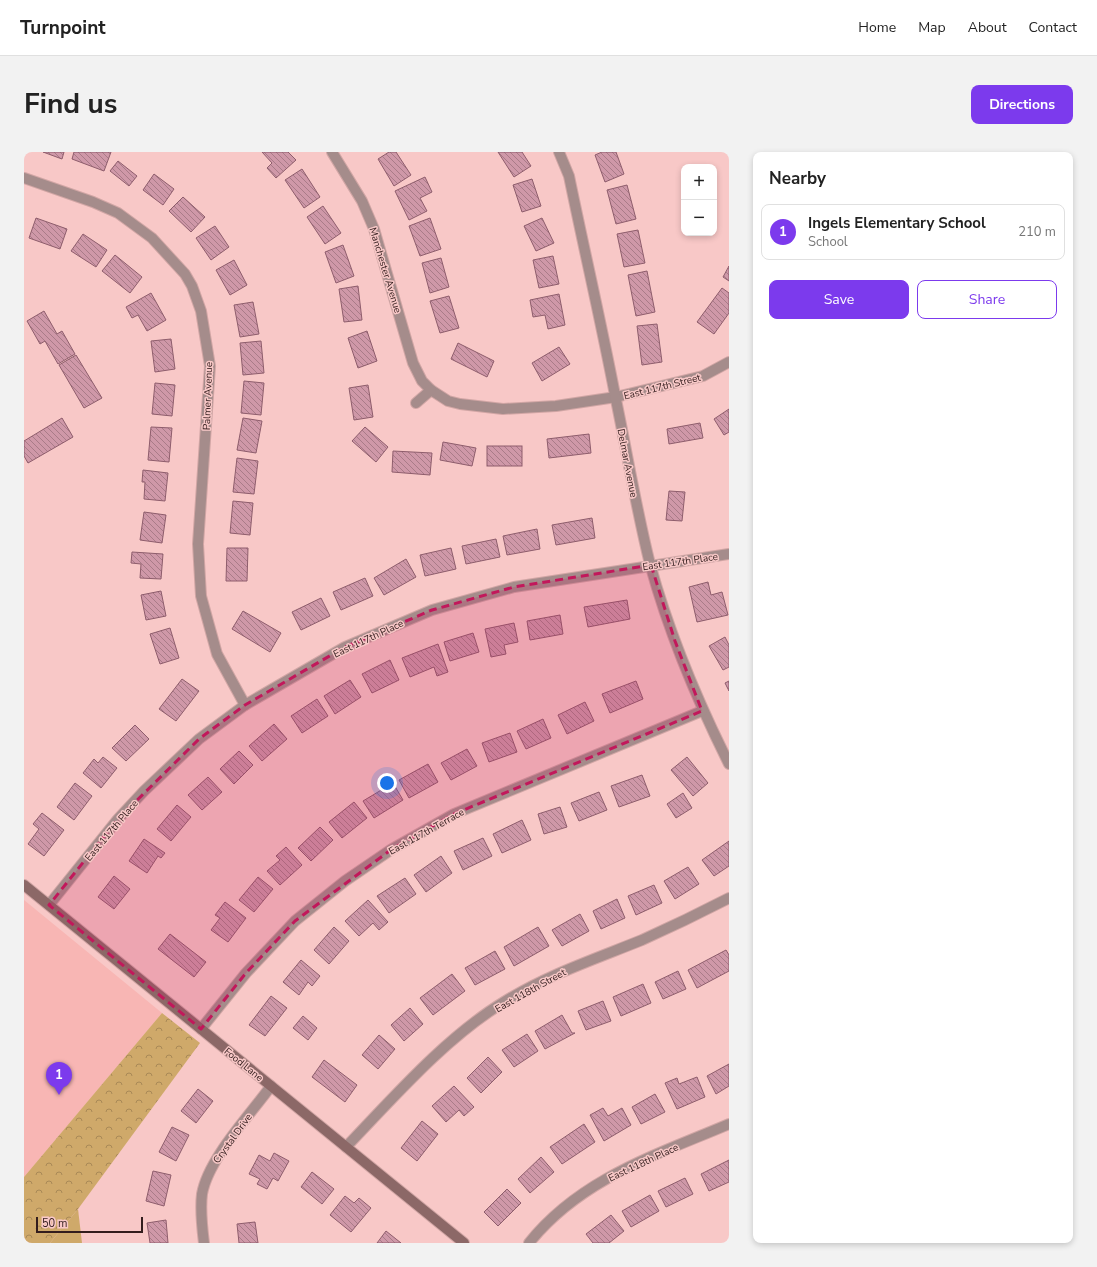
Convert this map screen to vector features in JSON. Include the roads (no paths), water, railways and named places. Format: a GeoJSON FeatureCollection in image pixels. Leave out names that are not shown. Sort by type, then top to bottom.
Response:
{"type":"FeatureCollection","features":[{"type":"Feature","properties":{"kind":"street","name":"Manchester Avenue"},"geometry":{"type":"LineString","coordinates":[[332,152],[362,201],[374,229],[413,363],[422,380],[431,390],[448,400],[460,404],[503,409],[556,406],[616,397]]}},
{"type":"Feature","properties":{"kind":"street","name":"Delmar Avenue"},"geometry":{"type":"LineString","coordinates":[[559,152],[569,176],[616,397],[631,483],[651,565],[675,641],[702,711],[729,764]]}},
{"type":"Feature","properties":{"kind":"street","name":"Palmer Avenue"},"geometry":{"type":"LineString","coordinates":[[24,178],[93,202],[118,213],[152,238],[185,274],[192,286],[201,311],[210,366],[198,544],[201,596],[217,654],[245,705]]}},
{"type":"Feature","properties":{"kind":"street","name":"East 117th Street"},"geometry":{"type":"LineString","coordinates":[[616,397],[703,376],[729,362]]}},
{"type":"Feature","properties":{"kind":"street"},"geometry":{"type":"LineString","coordinates":[[416,403],[431,390]]}},
{"type":"Feature","properties":{"kind":"street","name":"East 117th Place"},"geometry":{"type":"LineString","coordinates":[[49,905],[118,819],[144,791],[199,739],[245,705],[346,646],[432,610],[514,587],[729,554]]}},
{"type":"Feature","properties":{"kind":"street","name":"East 117th Terrace"},"geometry":{"type":"LineString","coordinates":[[201,1029],[246,973],[295,921],[345,881],[392,849],[454,814],[702,711]]}},
{"type":"Feature","properties":{"kind":"street","name":"Food Lane"},"geometry":{"type":"LineString","coordinates":[[24,885],[464,1243]]}},
{"type":"Feature","properties":{"kind":"street","name":"East 118th Street"},"geometry":{"type":"LineString","coordinates":[[346,1147],[410,1080],[467,1029],[503,1002],[554,974],[642,939],[729,898]]}},
{"type":"Feature","properties":{"kind":"street","name":"Crystal Drive"},"geometry":{"type":"LineString","coordinates":[[204,1243],[201,1219],[202,1193],[213,1163],[271,1086]]}},
{"type":"Feature","properties":{"kind":"street","name":"East 118th Place"},"geometry":{"type":"LineString","coordinates":[[529,1243],[542,1226],[578,1195],[619,1170],[729,1124]]}},
{"type":"Feature","properties":{"kind":"place","name":"Ingels Elementary School"},"geometry":{"type":"Point","coordinates":[59,1095]}}]}
